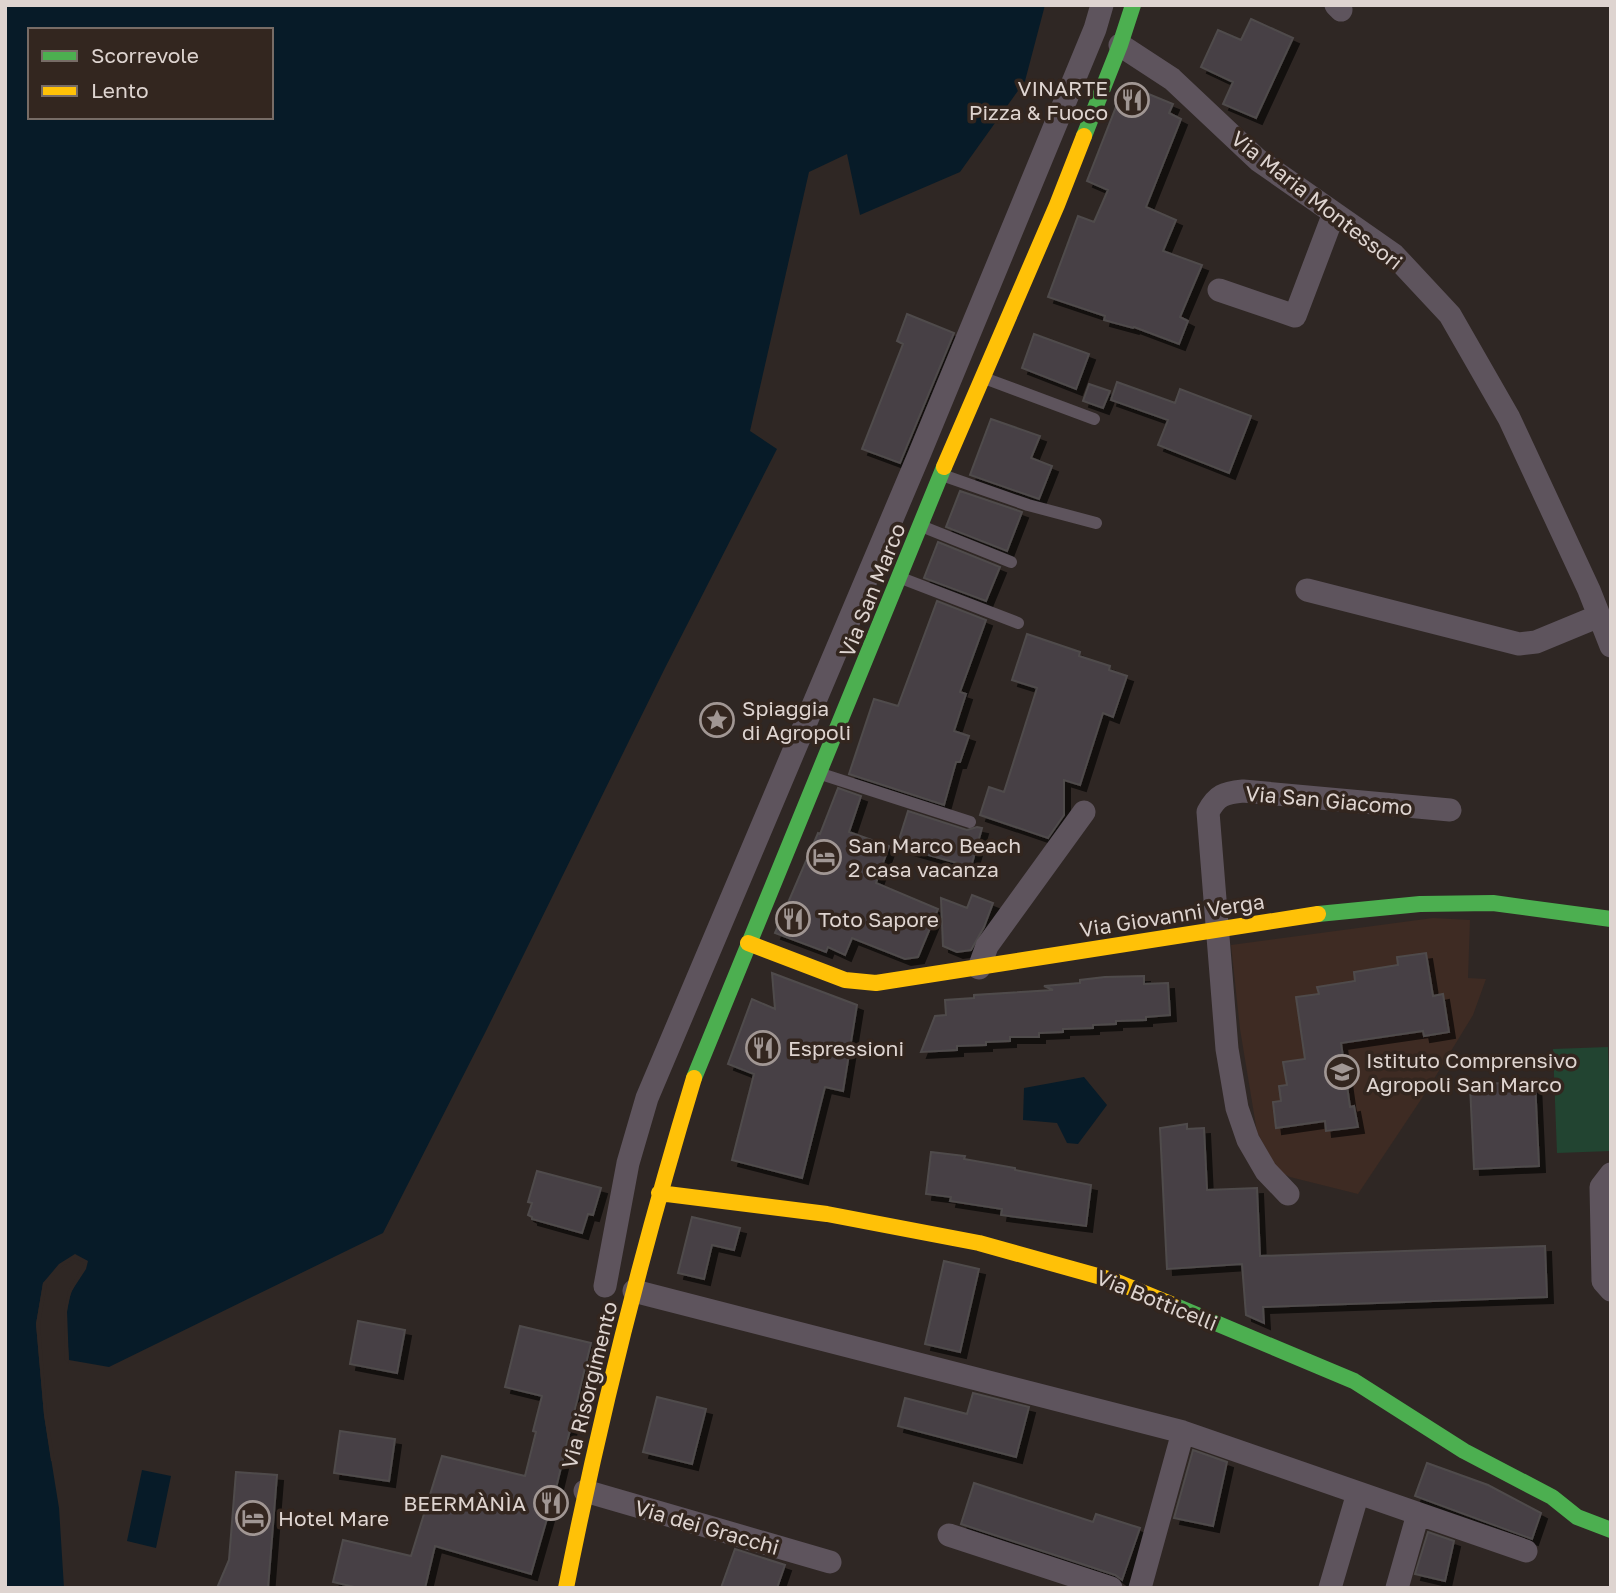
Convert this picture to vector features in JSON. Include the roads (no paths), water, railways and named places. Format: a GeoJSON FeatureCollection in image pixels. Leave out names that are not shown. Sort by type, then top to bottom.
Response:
{"type":"FeatureCollection","features":[{"type":"Feature","properties":{"kind":"street"},"geometry":{"type":"LineString","coordinates":[[605,1286],[628,1163],[647,1098],[924,442],[1095,29],[1102,5]]}},
{"type":"Feature","properties":{"kind":"street","name":"Via San Marco"},"geometry":{"type":"LineString","coordinates":[[659,1193],[696,1070],[984,378],[1120,45],[1133,5]]}},
{"type":"Feature","properties":{"kind":"street","name":"Via Maria Montessori"},"geometry":{"type":"LineString","coordinates":[[1120,45],[1172,79],[1258,160],[1394,255],[1450,316],[1509,418],[1611,646]]}},
{"type":"Feature","properties":{"kind":"street"},"geometry":{"type":"LineString","coordinates":[[1219,290],[1296,316],[1334,213]]}},
{"type":"Feature","properties":{"kind":"street"},"geometry":{"type":"LineString","coordinates":[[1307,590],[1519,644],[1536,642],[1599,616]]}},
{"type":"Feature","properties":{"kind":"street","name":"Via San Giacomo"},"geometry":{"type":"LineString","coordinates":[[1218,928],[1208,813],[1213,801],[1226,793],[1243,791],[1450,810]]}},
{"type":"Feature","properties":{"kind":"street"},"geometry":{"type":"LineString","coordinates":[[979,968],[987,946],[1084,812]]}},
{"type":"Feature","properties":{"kind":"street","name":"Via Giovanni Verga"},"geometry":{"type":"LineString","coordinates":[[748,943],[845,980],[876,983],[1348,910],[1420,904],[1493,903],[1611,919]]}},
{"type":"Feature","properties":{"kind":"street"},"geometry":{"type":"LineString","coordinates":[[1218,928],[1227,1049],[1237,1108],[1248,1140],[1266,1171],[1288,1194]]}},
{"type":"Feature","properties":{"kind":"street"},"geometry":{"type":"LineString","coordinates":[[1611,1174],[1601,1187],[1603,1281],[1611,1290]]}},
{"type":"Feature","properties":{"kind":"street","name":"Via Risorgimento"},"geometry":{"type":"LineString","coordinates":[[566,1588],[585,1492],[659,1193]]}},
{"type":"Feature","properties":{"kind":"street","name":"Via Botticelli"},"geometry":{"type":"LineString","coordinates":[[659,1193],[827,1214],[891,1226],[979,1243],[1112,1280],[1354,1381],[1464,1451],[1552,1497],[1577,1517],[1611,1530]]}},
{"type":"Feature","properties":{"kind":"street"},"geometry":{"type":"LineString","coordinates":[[634,1291],[1183,1432],[1526,1551]]}},
{"type":"Feature","properties":{"kind":"street"},"geometry":{"type":"LineString","coordinates":[[1140,1588],[1183,1432]]}},
{"type":"Feature","properties":{"kind":"street","name":"Via dei Gracchi"},"geometry":{"type":"LineString","coordinates":[[585,1492],[830,1562]]}},
{"type":"Feature","properties":{"kind":"street"},"geometry":{"type":"LineString","coordinates":[[1330,1588],[1358,1493]]}},
{"type":"Feature","properties":{"kind":"street"},"geometry":{"type":"LineString","coordinates":[[1397,1588],[1418,1514]]}},
{"type":"Feature","properties":{"kind":"street"},"geometry":{"type":"LineString","coordinates":[[949,1535],[1111,1588]]}},
{"type":"Feature","properties":{"kind":"lane"},"geometry":{"type":"LineString","coordinates":[[984,378],[1094,419]]}},
{"type":"Feature","properties":{"kind":"lane"},"geometry":{"type":"LineString","coordinates":[[942,475],[1028,505],[1096,523]]}},
{"type":"Feature","properties":{"kind":"lane"},"geometry":{"type":"LineString","coordinates":[[921,526],[1011,562]]}},
{"type":"Feature","properties":{"kind":"lane"},"geometry":{"type":"LineString","coordinates":[[901,577],[1018,623]]}},
{"type":"Feature","properties":{"kind":"lane"},"geometry":{"type":"LineString","coordinates":[[818,773],[970,822]]}},
{"type":"Feature","properties":{"kind":"water"},"geometry":{"type":"Polygon","coordinates":[[[5,5],[1045,5],[1025,81],[960,172],[860,215],[847,154],[809,172],[750,431],[777,449],[383,1233],[109,1367],[69,1360],[69,1299],[87,1261],[75,1255],[43,1283],[36,1324],[44,1415],[59,1508],[64,1588],[5,1588],[5,5]]]}},
{"type":"Feature","properties":{"kind":"water"},"geometry":{"type":"Polygon","coordinates":[[[1084,1077],[1107,1105],[1078,1144],[1067,1143],[1057,1123],[1023,1120],[1024,1088],[1084,1077]]]}},
{"type":"Feature","properties":{"kind":"water"},"geometry":{"type":"Polygon","coordinates":[[[142,1470],[171,1476],[156,1548],[127,1541],[142,1470]]]}},
{"type":"Feature","properties":{"kind":"place","name":"VINARTE Pizza & Fuoco"},"geometry":{"type":"Point","coordinates":[1132,100]}},
{"type":"Feature","properties":{"kind":"place","name":"Spiaggia di Agropoli"},"geometry":{"type":"Point","coordinates":[717,720]}},
{"type":"Feature","properties":{"kind":"place","name":"San Marco Beach 2 casa vacanza"},"geometry":{"type":"Point","coordinates":[824,857]}},
{"type":"Feature","properties":{"kind":"place","name":"Toto Sapore"},"geometry":{"type":"Point","coordinates":[793,919]}},
{"type":"Feature","properties":{"kind":"place","name":"Espressioni"},"geometry":{"type":"Point","coordinates":[763,1048]}},
{"type":"Feature","properties":{"kind":"place","name":"Istituto Comprensivo Agropoli San Marco"},"geometry":{"type":"Point","coordinates":[1342,1072]}},
{"type":"Feature","properties":{"kind":"place","name":"BEERMÀNÌA"},"geometry":{"type":"Point","coordinates":[551,1503]}},
{"type":"Feature","properties":{"kind":"place","name":"Hotel Mare"},"geometry":{"type":"Point","coordinates":[253,1518]}}]}
